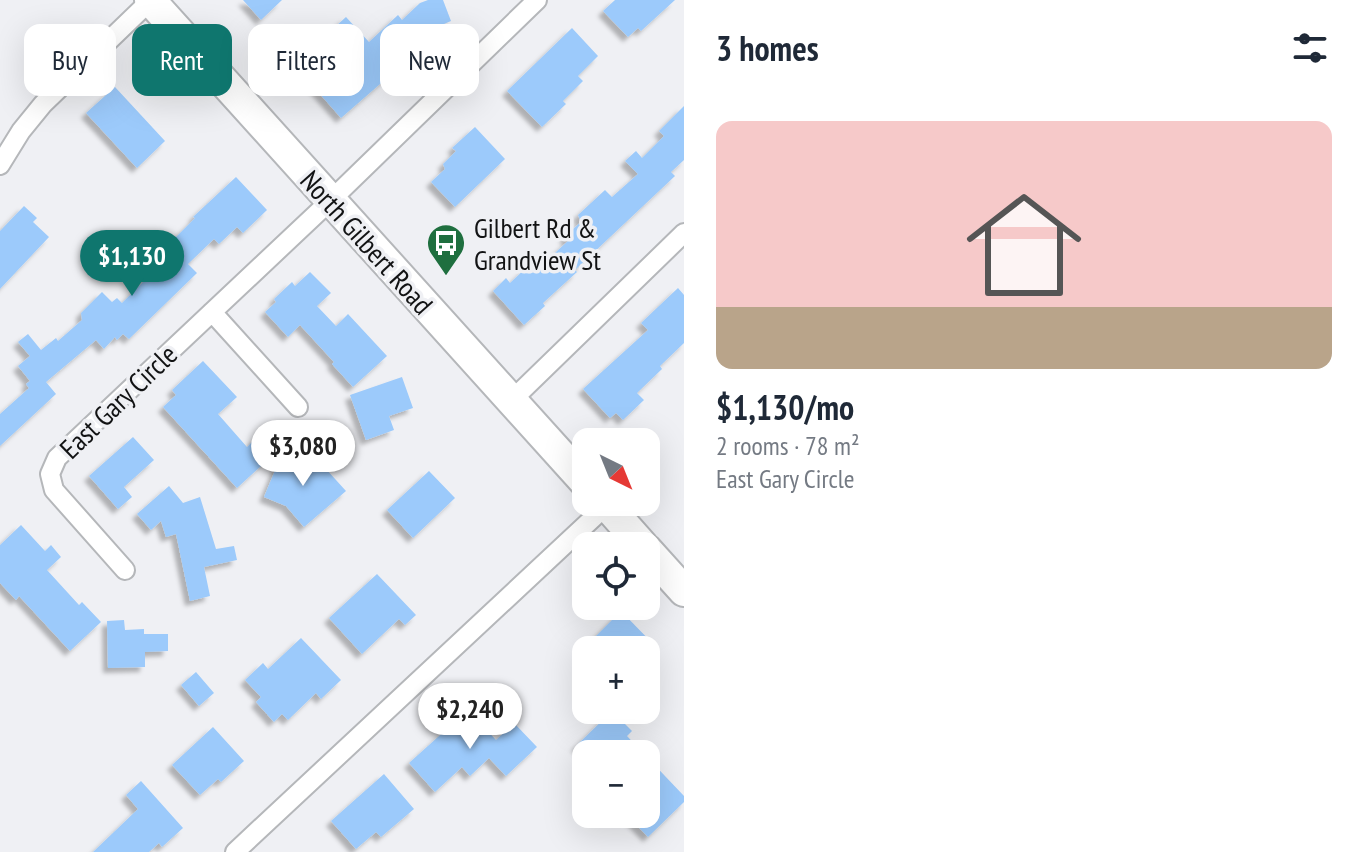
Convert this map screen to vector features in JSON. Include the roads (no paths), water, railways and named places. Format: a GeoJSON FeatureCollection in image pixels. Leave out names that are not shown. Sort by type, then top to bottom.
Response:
{"type":"FeatureCollection","features":[{"type":"Feature","properties":{"kind":"main road","name":"North Gilbert Road"},"geometry":{"type":"LineString","coordinates":[[150,0],[572,468]]}},
{"type":"Feature","properties":{"kind":"main road"},"geometry":{"type":"LineString","coordinates":[[616,516],[631,532]]}},
{"type":"Feature","properties":{"kind":"main road"},"geometry":{"type":"LineString","coordinates":[[660,564],[684,591]]}},
{"type":"Feature","properties":{"kind":"street"},"geometry":{"type":"LineString","coordinates":[[0,165],[21,131],[43,104],[150,0]]}},
{"type":"Feature","properties":{"kind":"street","name":"East Gary Circle"},"geometry":{"type":"LineString","coordinates":[[125,570],[54,490],[50,474],[63,451],[330,201],[537,0]]}},
{"type":"Feature","properties":{"kind":"street"},"geometry":{"type":"LineString","coordinates":[[511,401],[684,233]]}},
{"type":"Feature","properties":{"kind":"street"},"geometry":{"type":"LineString","coordinates":[[212,312],[298,407]]}},
{"type":"Feature","properties":{"kind":"street"},"geometry":{"type":"LineString","coordinates":[[235,852],[592,516]]}},
{"type":"Feature","properties":{"kind":"place","name":"Gilbert Rd & Grandview St"},"geometry":{"type":"Point","coordinates":[446,277]}}]}
